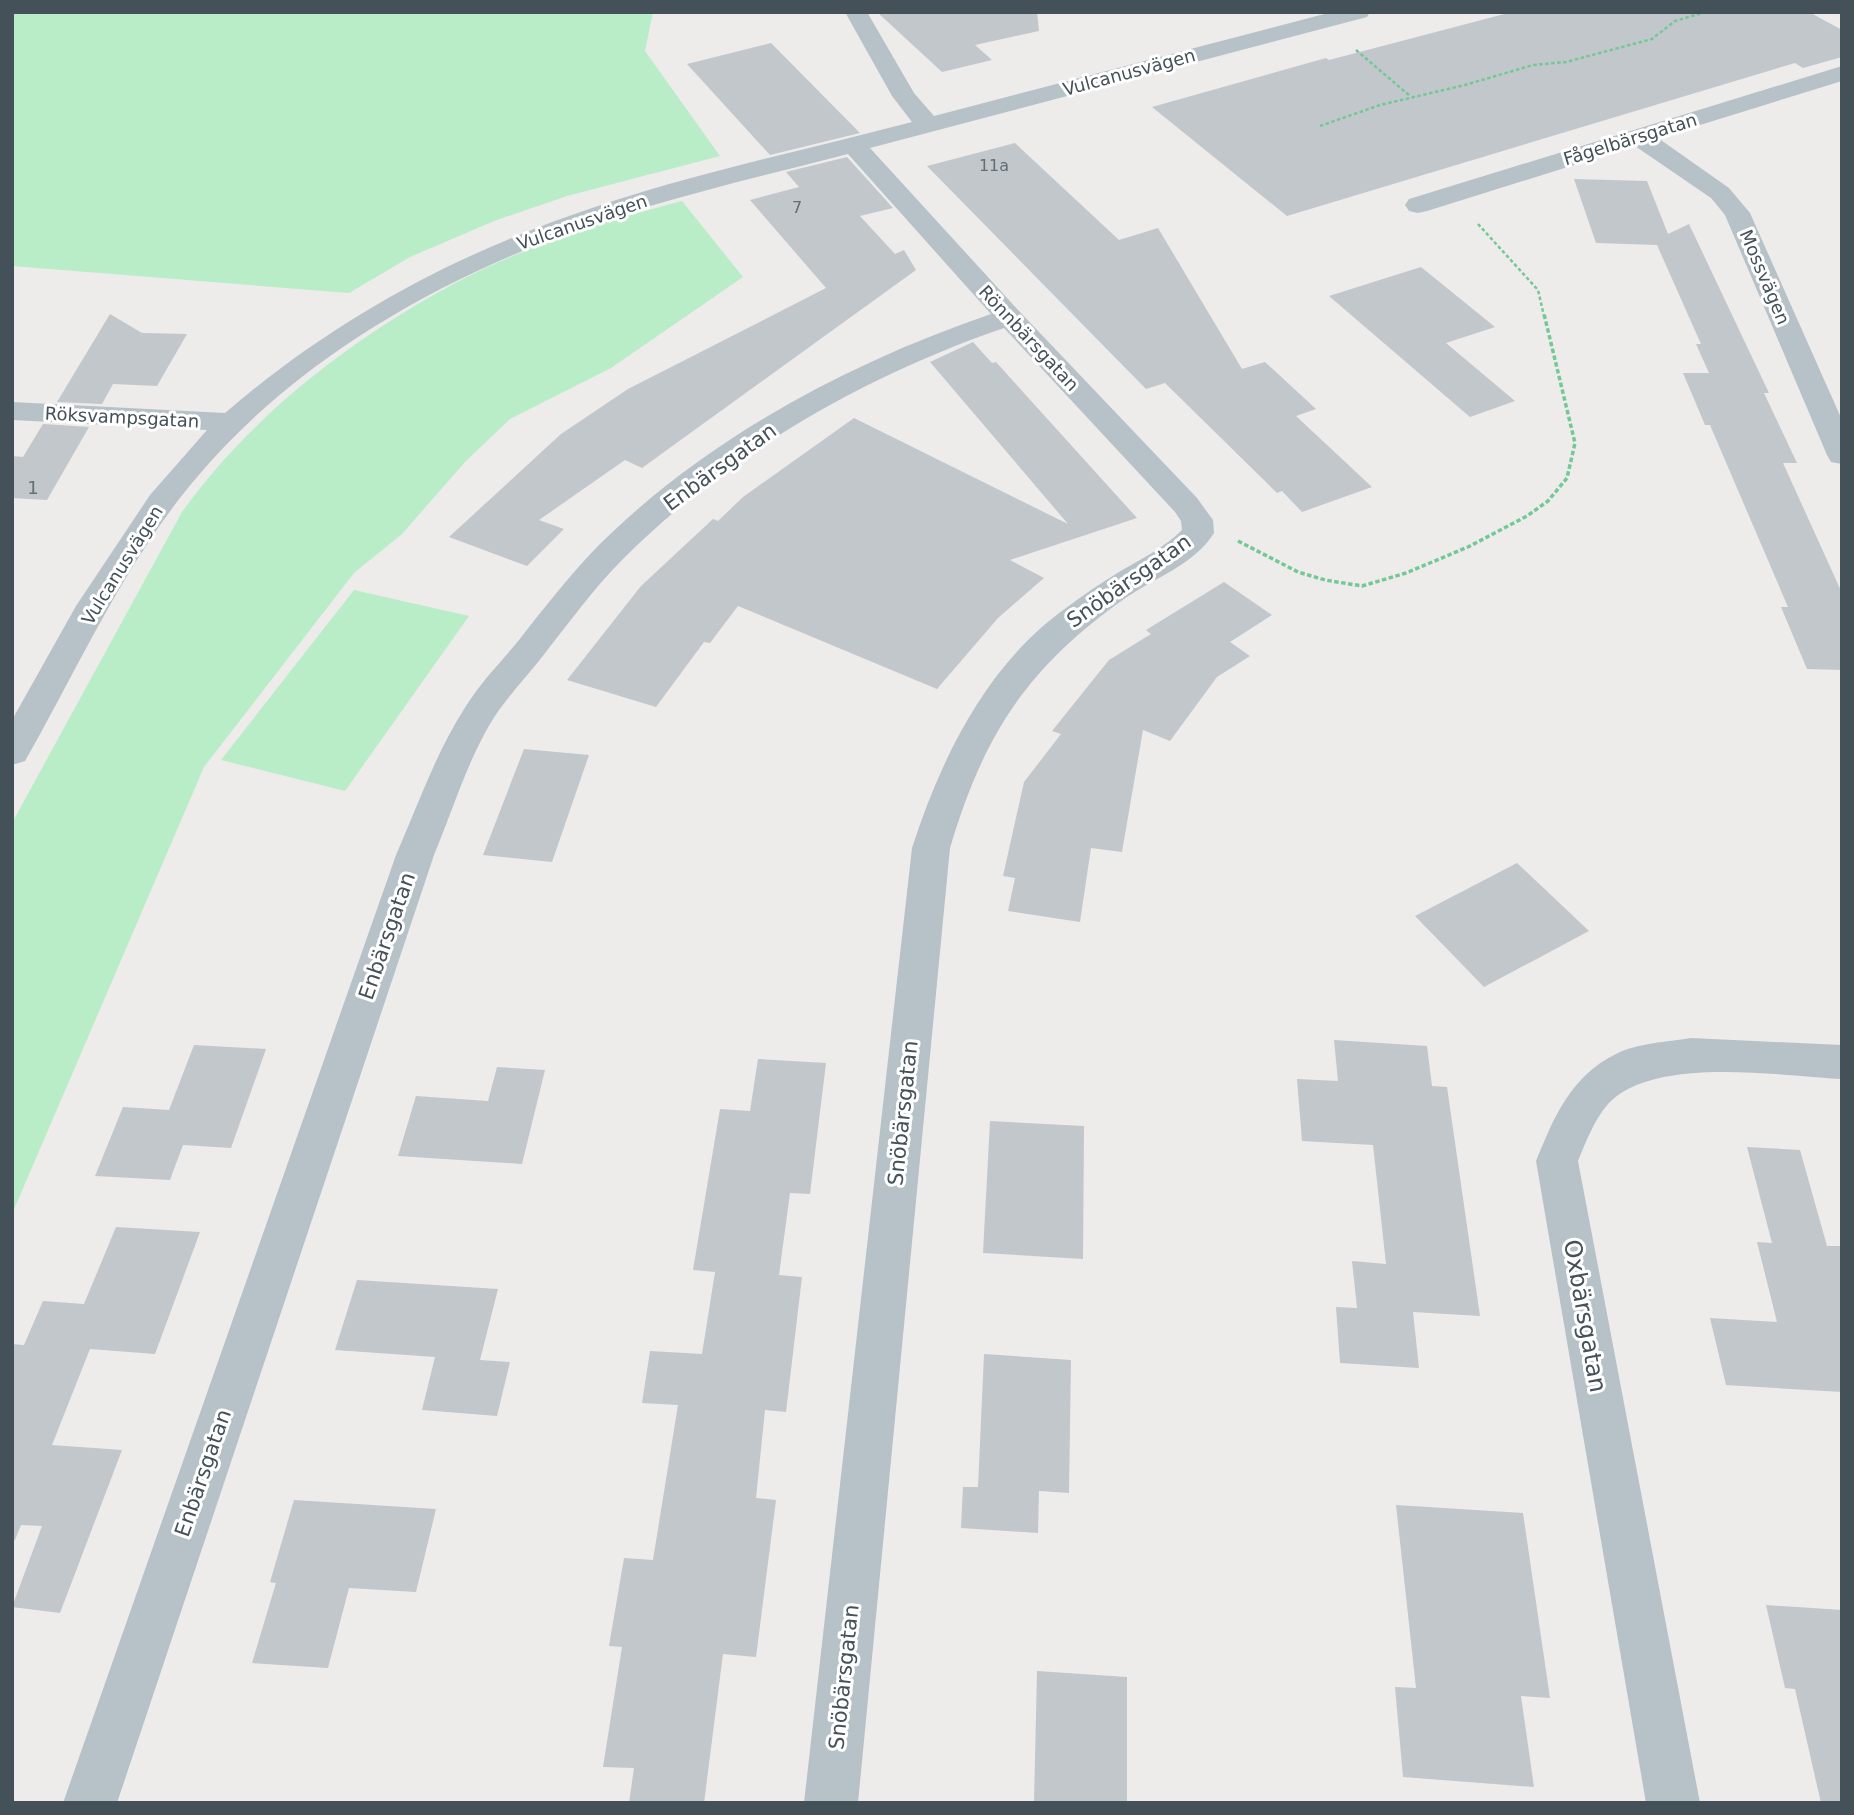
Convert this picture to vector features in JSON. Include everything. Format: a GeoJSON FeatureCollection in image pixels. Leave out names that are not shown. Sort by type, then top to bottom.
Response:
{"type":"FeatureCollection","features":[{"type":"Feature","properties":{"kind":"street"},"geometry":{"type":"LineString","coordinates":[[856,12],[904,96],[928,125]]}},
{"type":"Feature","properties":{"kind":"street","name":"Vulcanusvägen"},"geometry":{"type":"LineString","coordinates":[[12,752],[85,622],[156,509],[187,469],[232,422],[298,368],[362,326],[459,271],[517,243],[640,201],[1343,15]]}},
{"type":"Feature","properties":{"kind":"street","name":"Fågelbärsgatan"},"geometry":{"type":"LineString","coordinates":[[1418,205],[1842,72]]}},
{"type":"Feature","properties":{"kind":"street","name":"Mossvägen"},"geometry":{"type":"LineString","coordinates":[[1639,137],[1710,185],[1737,213],[1838,438]]}},
{"type":"Feature","properties":{"kind":"street","name":"Rönnbärsgatan"},"geometry":{"type":"LineString","coordinates":[[853,145],[1009,317],[1186,505],[1197,527]]}},
{"type":"Feature","properties":{"kind":"street","name":"Enbärsgatan"},"geometry":{"type":"LineString","coordinates":[[90,1803],[415,855],[473,723],[569,599],[622,542],[736,450],[794,414],[911,354],[958,333],[1009,317]]}},
{"type":"Feature","properties":{"kind":"street","name":"Röksvampsgatan"},"geometry":{"type":"LineString","coordinates":[[12,411],[232,422]]}},
{"type":"Feature","properties":{"kind":"street","name":"Snöbärsgatan"},"geometry":{"type":"LineString","coordinates":[[831,1803],[931,848],[943,805],[961,763],[984,722],[1008,687],[1035,656],[1064,627],[1133,576],[1187,545],[1197,527]]}},
{"type":"Feature","properties":{"kind":"street","name":"Oxbärsgatan"},"geometry":{"type":"LineString","coordinates":[[1673,1803],[1557,1161],[1574,1120],[1594,1091],[1630,1066],[1691,1055],[1842,1062]]}},
{"type":"Feature","properties":{"kind":"path"},"geometry":{"type":"LineString","coordinates":[[1320,126],[1411,97],[1465,85],[1532,65],[1566,62],[1652,38],[1675,21],[1706,12]]}},
{"type":"Feature","properties":{"kind":"path"},"geometry":{"type":"LineString","coordinates":[[1343,15],[1411,97]]}},
{"type":"Feature","properties":{"kind":"path"},"geometry":{"type":"LineString","coordinates":[[1197,527],[1286,569],[1321,580],[1361,586],[1395,578],[1511,527],[1538,510],[1560,489],[1572,465],[1575,443],[1538,290],[1499,244],[1447,195]]}},
{"type":"Feature","properties":{"kind":"green space"},"geometry":{"type":"Polygon","coordinates":[[[12,12],[653,12],[645,51],[720,156],[567,196],[494,221],[410,257],[349,293],[12,266],[12,12]]]}},
{"type":"Feature","properties":{"kind":"green space"},"geometry":{"type":"Polygon","coordinates":[[[682,201],[743,277],[611,368],[510,419],[465,462],[402,534],[354,573],[204,767],[12,1214],[12,823],[182,512],[241,441],[275,409],[310,378],[386,323],[467,277],[519,253],[600,224],[682,201]]]}},
{"type":"Feature","properties":{"kind":"green space"},"geometry":{"type":"Polygon","coordinates":[[[354,590],[469,616],[345,791],[221,760],[354,590]]]}},
{"type":"Feature","properties":{"kind":"building"},"geometry":{"type":"Polygon","coordinates":[[[877,12],[1037,12],[1039,31],[975,45],[992,60],[942,72],[877,12]]]}},
{"type":"Feature","properties":{"kind":"building"},"geometry":{"type":"Polygon","coordinates":[[[1512,12],[1809,12],[1842,30],[1842,57],[1803,68],[1795,63],[1287,216],[1152,107],[1326,58],[1329,60],[1512,12]]]}},
{"type":"Feature","properties":{"kind":"building"},"geometry":{"type":"Polygon","coordinates":[[[771,43],[860,133],[770,155],[687,64],[771,43]]]}},
{"type":"Feature","properties":{"kind":"building"},"geometry":{"type":"Polygon","coordinates":[[[1015,143],[1119,240],[1158,228],[1242,369],[1265,362],[1316,409],[1296,416],[1372,487],[1302,512],[1282,491],[1277,493],[1165,383],[1146,389],[927,166],[1015,143]]]}},
{"type":"Feature","properties":{"kind":"building"},"geometry":{"type":"Polygon","coordinates":[[[847,157],[893,208],[860,216],[895,254],[904,250],[916,270],[642,468],[625,460],[539,520],[564,529],[527,566],[449,537],[561,434],[628,389],[826,288],[750,200],[799,187],[786,172],[847,157]]]}},
{"type":"Feature","properties":{"kind":"building"},"geometry":{"type":"Polygon","coordinates":[[[1574,179],[1647,181],[1668,234],[1689,224],[1769,393],[1764,393],[1797,463],[1783,463],[1842,593],[1842,670],[1807,669],[1781,607],[1788,607],[1710,425],[1705,425],[1683,373],[1709,373],[1696,344],[1701,344],[1657,245],[1596,243],[1574,179]]]}},
{"type":"Feature","properties":{"kind":"building"},"geometry":{"type":"Polygon","coordinates":[[[1421,267],[1495,327],[1446,343],[1515,401],[1470,417],[1329,296],[1421,267]]]}},
{"type":"Feature","properties":{"kind":"building"},"geometry":{"type":"Polygon","coordinates":[[[110,314],[142,333],[187,334],[157,386],[113,384],[102,404],[57,402],[110,314]]]}},
{"type":"Feature","properties":{"kind":"building"},"geometry":{"type":"Polygon","coordinates":[[[973,342],[992,363],[996,362],[1137,518],[1010,560],[1044,578],[998,618],[937,689],[738,606],[710,643],[704,642],[656,707],[567,680],[641,586],[713,519],[718,521],[743,497],[854,418],[1068,524],[930,362],[973,342]]]}},
{"type":"Feature","properties":{"kind":"building"},"geometry":{"type":"Polygon","coordinates":[[[43,424],[89,427],[47,500],[12,498],[12,456],[23,457],[43,424]]]}},
{"type":"Feature","properties":{"kind":"building"},"geometry":{"type":"Polygon","coordinates":[[[1224,582],[1272,615],[1230,642],[1250,656],[1217,677],[1170,741],[1143,730],[1122,852],[1091,848],[1080,922],[1008,911],[1015,878],[1003,876],[1024,782],[1061,734],[1052,731],[1109,660],[1151,634],[1146,630],[1224,582]]]}},
{"type":"Feature","properties":{"kind":"building"},"geometry":{"type":"Polygon","coordinates":[[[524,749],[589,755],[552,862],[483,855],[524,749]]]}},
{"type":"Feature","properties":{"kind":"building"},"geometry":{"type":"Polygon","coordinates":[[[1517,863],[1589,931],[1484,987],[1415,916],[1517,863]]]}},
{"type":"Feature","properties":{"kind":"building"},"geometry":{"type":"Polygon","coordinates":[[[1334,1040],[1427,1046],[1432,1086],[1447,1087],[1480,1316],[1413,1312],[1419,1368],[1340,1363],[1336,1307],[1357,1308],[1352,1261],[1386,1264],[1373,1145],[1302,1141],[1297,1079],[1338,1081],[1334,1040]]]}},
{"type":"Feature","properties":{"kind":"building"},"geometry":{"type":"Polygon","coordinates":[[[194,1045],[266,1049],[231,1148],[183,1145],[170,1180],[95,1176],[123,1107],[169,1110],[194,1045]]]}},
{"type":"Feature","properties":{"kind":"building"},"geometry":{"type":"Polygon","coordinates":[[[758,1059],[826,1063],[810,1194],[790,1193],[779,1275],[802,1277],[786,1412],[765,1410],[756,1498],[776,1500],[756,1657],[723,1654],[704,1803],[629,1803],[634,1768],[603,1767],[622,1647],[609,1646],[624,1558],[653,1560],[678,1405],[642,1403],[650,1351],[702,1354],[715,1272],[693,1270],[720,1109],[750,1111],[758,1059]]]}},
{"type":"Feature","properties":{"kind":"building"},"geometry":{"type":"Polygon","coordinates":[[[497,1067],[545,1070],[522,1164],[398,1156],[416,1096],[488,1101],[497,1067]]]}},
{"type":"Feature","properties":{"kind":"building"},"geometry":{"type":"Polygon","coordinates":[[[990,1121],[1084,1126],[1083,1259],[983,1253],[990,1121]]]}},
{"type":"Feature","properties":{"kind":"building"},"geometry":{"type":"Polygon","coordinates":[[[1747,1147],[1800,1150],[1827,1246],[1842,1246],[1842,1392],[1726,1385],[1710,1318],[1777,1322],[1757,1242],[1772,1243],[1747,1147]]]}},
{"type":"Feature","properties":{"kind":"building"},"geometry":{"type":"Polygon","coordinates":[[[116,1227],[200,1232],[155,1354],[90,1349],[52,1445],[122,1450],[60,1613],[12,1607],[42,1526],[21,1525],[15,1540],[12,1539],[12,1344],[24,1345],[43,1301],[84,1304],[116,1227]]]}},
{"type":"Feature","properties":{"kind":"building"},"geometry":{"type":"Polygon","coordinates":[[[357,1280],[498,1289],[480,1360],[510,1362],[497,1416],[422,1410],[435,1357],[335,1350],[357,1280]]]}},
{"type":"Feature","properties":{"kind":"building"},"geometry":{"type":"Polygon","coordinates":[[[984,1354],[1071,1360],[1069,1493],[1039,1491],[1038,1533],[961,1528],[963,1487],[978,1487],[984,1354]]]}},
{"type":"Feature","properties":{"kind":"building"},"geometry":{"type":"Polygon","coordinates":[[[294,1500],[436,1509],[416,1592],[349,1588],[328,1668],[252,1663],[276,1583],[270,1582],[294,1500]]]}},
{"type":"Feature","properties":{"kind":"building"},"geometry":{"type":"Polygon","coordinates":[[[1396,1505],[1523,1513],[1550,1698],[1521,1696],[1534,1787],[1403,1777],[1395,1687],[1416,1688],[1396,1505]]]}},
{"type":"Feature","properties":{"kind":"building"},"geometry":{"type":"Polygon","coordinates":[[[1766,1605],[1842,1610],[1842,1803],[1821,1803],[1795,1689],[1785,1688],[1766,1605]]]}},
{"type":"Feature","properties":{"kind":"building"},"geometry":{"type":"Polygon","coordinates":[[[1037,1671],[1127,1677],[1127,1803],[1034,1803],[1037,1671]]]}}]}
